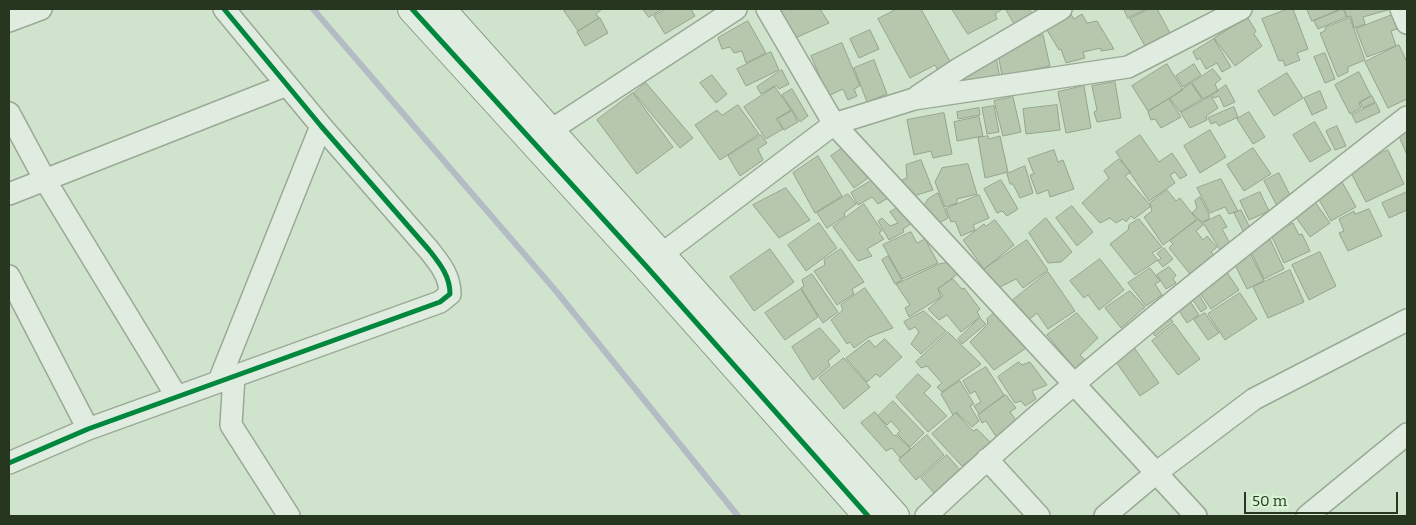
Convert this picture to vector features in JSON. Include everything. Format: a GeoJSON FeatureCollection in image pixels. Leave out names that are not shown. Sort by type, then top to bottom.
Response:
{"type":"FeatureCollection","features":[{"type":"Feature","properties":{"kind":"street"},"geometry":{"type":"LineString","coordinates":[[9,21],[41,9]]}},
{"type":"Feature","properties":{"kind":"street"},"geometry":{"type":"LineString","coordinates":[[9,463],[88,429],[440,302],[450,294],[450,282],[443,268],[224,9]]}},
{"type":"Feature","properties":{"kind":"street"},"geometry":{"type":"LineString","coordinates":[[412,9],[895,516]]}},
{"type":"Feature","properties":{"kind":"street"},"geometry":{"type":"LineString","coordinates":[[441,9],[551,130],[653,260],[868,516]]}},
{"type":"Feature","properties":{"kind":"street"},"geometry":{"type":"LineString","coordinates":[[551,130],[736,9]]}},
{"type":"Feature","properties":{"kind":"street"},"geometry":{"type":"LineString","coordinates":[[767,9],[834,124],[1196,516]]}},
{"type":"Feature","properties":{"kind":"street"},"geometry":{"type":"LineString","coordinates":[[914,99],[960,68],[1061,9]]}},
{"type":"Feature","properties":{"kind":"street"},"geometry":{"type":"LineString","coordinates":[[653,260],[834,124],[914,99],[1128,67],[1241,9]]}},
{"type":"Feature","properties":{"kind":"street"},"geometry":{"type":"LineString","coordinates":[[1401,9],[1407,23]]}},
{"type":"Feature","properties":{"kind":"street"},"geometry":{"type":"LineString","coordinates":[[9,194],[287,85]]}},
{"type":"Feature","properties":{"kind":"street"},"geometry":{"type":"LineString","coordinates":[[9,113],[45,180],[177,397]]}},
{"type":"Feature","properties":{"kind":"street"},"geometry":{"type":"LineString","coordinates":[[926,516],[987,459],[1226,258],[1407,117]]}},
{"type":"Feature","properties":{"kind":"street"},"geometry":{"type":"LineString","coordinates":[[289,516],[257,469],[231,425],[227,378],[321,126]]}},
{"type":"Feature","properties":{"kind":"street"},"geometry":{"type":"LineString","coordinates":[[9,276],[88,429]]}},
{"type":"Feature","properties":{"kind":"street"},"geometry":{"type":"LineString","coordinates":[[1105,516],[1156,472],[1254,399],[1407,320]]}},
{"type":"Feature","properties":{"kind":"street"},"geometry":{"type":"LineString","coordinates":[[1307,516],[1407,434]]}},
{"type":"Feature","properties":{"kind":"street"},"geometry":{"type":"LineString","coordinates":[[987,459],[1039,516]]}},
{"type":"Feature","properties":{"kind":"building"},"geometry":{"type":"Polygon","coordinates":[[[568,9],[602,9],[596,14],[599,18],[578,31],[564,11],[568,9]]]}},
{"type":"Feature","properties":{"kind":"building"},"geometry":{"type":"Polygon","coordinates":[[[643,9],[662,9],[649,17],[643,9]]]}},
{"type":"Feature","properties":{"kind":"building"},"geometry":{"type":"Polygon","coordinates":[[[666,9],[691,9],[695,16],[665,34],[654,16],[666,9]]]}},
{"type":"Feature","properties":{"kind":"building"},"geometry":{"type":"Polygon","coordinates":[[[776,9],[820,9],[829,23],[793,39],[776,9]]]}},
{"type":"Feature","properties":{"kind":"building"},"geometry":{"type":"Polygon","coordinates":[[[897,9],[921,9],[952,65],[939,72],[935,65],[910,78],[878,19],[897,9]]]}},
{"type":"Feature","properties":{"kind":"building"},"geometry":{"type":"Polygon","coordinates":[[[952,9],[1001,10],[995,14],[997,19],[968,34],[952,9]]]}},
{"type":"Feature","properties":{"kind":"building"},"geometry":{"type":"Polygon","coordinates":[[[1006,9],[1029,9],[1034,16],[1016,27],[1006,9]]]}},
{"type":"Feature","properties":{"kind":"building"},"geometry":{"type":"Polygon","coordinates":[[[1124,9],[1146,9],[1128,18],[1124,9]]]}},
{"type":"Feature","properties":{"kind":"building"},"geometry":{"type":"Polygon","coordinates":[[[1149,9],[1157,9],[1170,33],[1145,46],[1130,19],[1149,9]]]}},
{"type":"Feature","properties":{"kind":"building"},"geometry":{"type":"Polygon","coordinates":[[[1288,9],[1293,9],[1308,49],[1297,53],[1300,60],[1285,66],[1283,60],[1279,61],[1262,19],[1288,9]]]}},
{"type":"Feature","properties":{"kind":"building"},"geometry":{"type":"Polygon","coordinates":[[[1307,9],[1341,9],[1312,21],[1307,9]]]}},
{"type":"Feature","properties":{"kind":"building"},"geometry":{"type":"Polygon","coordinates":[[[1343,9],[1347,17],[1318,29],[1314,21],[1343,9]]]}},
{"type":"Feature","properties":{"kind":"building"},"geometry":{"type":"Polygon","coordinates":[[[1345,9],[1388,10],[1363,17],[1365,24],[1354,28],[1351,16],[1347,17],[1345,9]]]}},
{"type":"Feature","properties":{"kind":"building"},"geometry":{"type":"Polygon","coordinates":[[[1070,13],[1074,19],[1082,14],[1087,23],[1097,21],[1114,49],[1101,51],[1101,48],[1083,52],[1085,58],[1066,63],[1061,49],[1059,50],[1044,25],[1070,13]]]}},
{"type":"Feature","properties":{"kind":"building"},"geometry":{"type":"Polygon","coordinates":[[[1246,15],[1256,31],[1254,34],[1262,46],[1235,66],[1214,38],[1238,23],[1236,20],[1246,15]]]}},
{"type":"Feature","properties":{"kind":"building"},"geometry":{"type":"Polygon","coordinates":[[[1392,15],[1397,29],[1391,31],[1396,46],[1367,57],[1356,29],[1392,15]]]}},
{"type":"Feature","properties":{"kind":"building"},"geometry":{"type":"Polygon","coordinates":[[[600,18],[608,33],[585,46],[577,32],[600,18]]]}},
{"type":"Feature","properties":{"kind":"building"},"geometry":{"type":"Polygon","coordinates":[[[1350,18],[1365,60],[1348,67],[1348,72],[1338,77],[1320,33],[1325,31],[1325,28],[1350,18]]]}},
{"type":"Feature","properties":{"kind":"building"},"geometry":{"type":"Polygon","coordinates":[[[748,21],[766,53],[746,63],[742,51],[734,53],[730,47],[722,49],[718,38],[748,21]]]}},
{"type":"Feature","properties":{"kind":"building"},"geometry":{"type":"Polygon","coordinates":[[[870,30],[879,49],[859,58],[850,39],[870,30]]]}},
{"type":"Feature","properties":{"kind":"building"},"geometry":{"type":"Polygon","coordinates":[[[1043,35],[1050,66],[1002,76],[998,53],[1018,47],[1016,42],[1043,35]]]}},
{"type":"Feature","properties":{"kind":"building"},"geometry":{"type":"Polygon","coordinates":[[[1214,39],[1231,67],[1222,72],[1217,63],[1206,69],[1200,58],[1197,60],[1193,52],[1214,39]]]}},
{"type":"Feature","properties":{"kind":"building"},"geometry":{"type":"Polygon","coordinates":[[[842,43],[860,86],[854,89],[857,96],[848,100],[843,89],[828,96],[811,56],[842,43]]]}},
{"type":"Feature","properties":{"kind":"building"},"geometry":{"type":"Polygon","coordinates":[[[1399,45],[1407,62],[1407,99],[1388,108],[1365,62],[1399,45]]]}},
{"type":"Feature","properties":{"kind":"building"},"geometry":{"type":"Polygon","coordinates":[[[771,52],[779,70],[746,86],[737,69],[771,52]]]}},
{"type":"Feature","properties":{"kind":"building"},"geometry":{"type":"Polygon","coordinates":[[[1325,53],[1335,79],[1325,83],[1314,57],[1325,53]]]}},
{"type":"Feature","properties":{"kind":"building"},"geometry":{"type":"Polygon","coordinates":[[[996,56],[1000,79],[967,86],[964,70],[996,56]]]}},
{"type":"Feature","properties":{"kind":"building"},"geometry":{"type":"Polygon","coordinates":[[[874,60],[887,94],[867,102],[854,68],[874,60]]]}},
{"type":"Feature","properties":{"kind":"building"},"geometry":{"type":"Polygon","coordinates":[[[1167,64],[1183,90],[1148,111],[1132,86],[1167,64]]]}},
{"type":"Feature","properties":{"kind":"building"},"geometry":{"type":"Polygon","coordinates":[[[1194,64],[1201,75],[1183,87],[1176,76],[1194,64]]]}},
{"type":"Feature","properties":{"kind":"building"},"geometry":{"type":"Polygon","coordinates":[[[1213,69],[1221,79],[1215,84],[1218,91],[1203,99],[1192,83],[1213,69]]]}},
{"type":"Feature","properties":{"kind":"building"},"geometry":{"type":"Polygon","coordinates":[[[782,70],[789,84],[779,89],[776,85],[761,94],[757,87],[782,70]]]}},
{"type":"Feature","properties":{"kind":"building"},"geometry":{"type":"Polygon","coordinates":[[[1359,72],[1371,96],[1359,103],[1361,108],[1350,114],[1335,85],[1359,72]]]}},
{"type":"Feature","properties":{"kind":"building"},"geometry":{"type":"Polygon","coordinates":[[[1287,73],[1303,98],[1274,116],[1258,91],[1287,73]]]}},
{"type":"Feature","properties":{"kind":"building"},"geometry":{"type":"Polygon","coordinates":[[[712,75],[727,94],[716,103],[700,83],[712,75]]]}},
{"type":"Feature","properties":{"kind":"building"},"geometry":{"type":"Polygon","coordinates":[[[1115,82],[1121,118],[1097,122],[1094,112],[1097,110],[1092,86],[1115,82]]]}},
{"type":"Feature","properties":{"kind":"building"},"geometry":{"type":"Polygon","coordinates":[[[646,83],[693,138],[680,148],[634,93],[646,83]]]}},
{"type":"Feature","properties":{"kind":"building"},"geometry":{"type":"Polygon","coordinates":[[[1191,83],[1202,99],[1180,112],[1170,99],[1191,83]]]}},
{"type":"Feature","properties":{"kind":"building"},"geometry":{"type":"Polygon","coordinates":[[[1226,85],[1235,102],[1224,107],[1219,96],[1214,98],[1212,95],[1226,85]]]}},
{"type":"Feature","properties":{"kind":"building"},"geometry":{"type":"Polygon","coordinates":[[[1084,86],[1091,128],[1066,133],[1058,92],[1084,86]]]}},
{"type":"Feature","properties":{"kind":"building"},"geometry":{"type":"Polygon","coordinates":[[[775,87],[791,110],[776,119],[783,129],[766,139],[744,107],[775,87]]]}},
{"type":"Feature","properties":{"kind":"building"},"geometry":{"type":"Polygon","coordinates":[[[792,89],[808,116],[800,122],[782,95],[792,89]]]}},
{"type":"Feature","properties":{"kind":"building"},"geometry":{"type":"Polygon","coordinates":[[[1320,91],[1327,108],[1312,115],[1304,98],[1320,91]]]}},
{"type":"Feature","properties":{"kind":"building"},"geometry":{"type":"Polygon","coordinates":[[[633,93],[673,147],[637,174],[597,120],[633,93]]]}},
{"type":"Feature","properties":{"kind":"building"},"geometry":{"type":"Polygon","coordinates":[[[1211,96],[1218,108],[1206,116],[1207,120],[1190,128],[1181,113],[1211,96]]]}},
{"type":"Feature","properties":{"kind":"building"},"geometry":{"type":"Polygon","coordinates":[[[1372,96],[1375,102],[1363,108],[1360,102],[1372,96]]]}},
{"type":"Feature","properties":{"kind":"building"},"geometry":{"type":"Polygon","coordinates":[[[1013,97],[1021,132],[1003,136],[994,101],[1013,97]]]}},
{"type":"Feature","properties":{"kind":"building"},"geometry":{"type":"Polygon","coordinates":[[[1169,99],[1181,117],[1161,128],[1155,119],[1151,120],[1148,112],[1169,99]]]}},
{"type":"Feature","properties":{"kind":"building"},"geometry":{"type":"Polygon","coordinates":[[[1376,103],[1380,112],[1356,123],[1352,115],[1376,103]]]}},
{"type":"Feature","properties":{"kind":"building"},"geometry":{"type":"Polygon","coordinates":[[[738,105],[759,134],[720,160],[695,125],[717,110],[722,115],[738,105]]]}},
{"type":"Feature","properties":{"kind":"building"},"geometry":{"type":"Polygon","coordinates":[[[1057,105],[1060,130],[1026,134],[1023,109],[1057,105]]]}},
{"type":"Feature","properties":{"kind":"building"},"geometry":{"type":"Polygon","coordinates":[[[994,106],[999,132],[987,134],[982,108],[994,106]]]}},
{"type":"Feature","properties":{"kind":"building"},"geometry":{"type":"Polygon","coordinates":[[[1234,107],[1238,117],[1219,126],[1216,122],[1211,124],[1208,118],[1234,107]]]}},
{"type":"Feature","properties":{"kind":"building"},"geometry":{"type":"Polygon","coordinates":[[[979,108],[980,115],[958,119],[957,112],[979,108]]]}},
{"type":"Feature","properties":{"kind":"building"},"geometry":{"type":"Polygon","coordinates":[[[792,111],[798,122],[784,130],[778,119],[792,111]]]}},
{"type":"Feature","properties":{"kind":"building"},"geometry":{"type":"Polygon","coordinates":[[[1249,112],[1265,137],[1253,144],[1237,119],[1249,112]]]}},
{"type":"Feature","properties":{"kind":"building"},"geometry":{"type":"Polygon","coordinates":[[[944,113],[952,154],[933,158],[931,151],[914,155],[907,120],[944,113]]]}},
{"type":"Feature","properties":{"kind":"building"},"geometry":{"type":"Polygon","coordinates":[[[979,117],[983,136],[957,141],[954,122],[979,117]]]}},
{"type":"Feature","properties":{"kind":"building"},"geometry":{"type":"Polygon","coordinates":[[[1315,122],[1331,150],[1310,162],[1293,135],[1315,122]]]}},
{"type":"Feature","properties":{"kind":"building"},"geometry":{"type":"Polygon","coordinates":[[[1337,126],[1346,146],[1335,150],[1326,131],[1337,126]]]}},
{"type":"Feature","properties":{"kind":"building"},"geometry":{"type":"Polygon","coordinates":[[[1407,128],[1407,155],[1398,134],[1407,128]]]}},
{"type":"Feature","properties":{"kind":"building"},"geometry":{"type":"Polygon","coordinates":[[[1210,130],[1226,157],[1200,173],[1184,146],[1210,130]]]}},
{"type":"Feature","properties":{"kind":"building"},"geometry":{"type":"Polygon","coordinates":[[[761,135],[767,143],[758,149],[763,160],[740,176],[728,156],[761,135]]]}},
{"type":"Feature","properties":{"kind":"building"},"geometry":{"type":"Polygon","coordinates":[[[1140,135],[1159,162],[1172,153],[1187,175],[1180,179],[1175,172],[1170,175],[1175,183],[1149,201],[1116,152],[1140,135]]]}},
{"type":"Feature","properties":{"kind":"building"},"geometry":{"type":"Polygon","coordinates":[[[988,136],[989,139],[1000,136],[1008,172],[985,178],[978,138],[988,136]]]}},
{"type":"Feature","properties":{"kind":"building"},"geometry":{"type":"Polygon","coordinates":[[[845,146],[868,178],[854,188],[831,156],[845,146]]]}},
{"type":"Feature","properties":{"kind":"building"},"geometry":{"type":"Polygon","coordinates":[[[1253,148],[1271,174],[1244,191],[1227,165],[1253,148]]]}},
{"type":"Feature","properties":{"kind":"building"},"geometry":{"type":"Polygon","coordinates":[[[1054,150],[1058,162],[1063,160],[1074,189],[1050,197],[1048,190],[1037,194],[1030,175],[1034,174],[1028,159],[1054,150]]]}},
{"type":"Feature","properties":{"kind":"building"},"geometry":{"type":"Polygon","coordinates":[[[1388,150],[1404,184],[1366,202],[1349,169],[1388,150]]]}},
{"type":"Feature","properties":{"kind":"building"},"geometry":{"type":"Polygon","coordinates":[[[818,156],[842,196],[815,213],[793,173],[818,156]]]}},
{"type":"Feature","properties":{"kind":"building"},"geometry":{"type":"Polygon","coordinates":[[[1119,159],[1131,172],[1125,176],[1151,206],[1134,219],[1131,216],[1126,222],[1123,219],[1116,223],[1110,218],[1100,223],[1082,203],[1109,178],[1104,171],[1119,159]]]}},
{"type":"Feature","properties":{"kind":"building"},"geometry":{"type":"Polygon","coordinates":[[[921,160],[933,190],[910,197],[902,180],[907,178],[906,165],[921,160]]]}},
{"type":"Feature","properties":{"kind":"building"},"geometry":{"type":"Polygon","coordinates":[[[968,164],[977,194],[957,199],[957,203],[945,207],[935,182],[942,168],[968,164]]]}},
{"type":"Feature","properties":{"kind":"building"},"geometry":{"type":"Polygon","coordinates":[[[1025,166],[1033,193],[1020,198],[1013,184],[1010,184],[1007,174],[1025,166]]]}},
{"type":"Feature","properties":{"kind":"building"},"geometry":{"type":"Polygon","coordinates":[[[1279,173],[1292,199],[1277,206],[1264,181],[1279,173]]]}},
{"type":"Feature","properties":{"kind":"building"},"geometry":{"type":"Polygon","coordinates":[[[874,179],[888,198],[878,204],[872,197],[858,205],[851,193],[874,179]]]}},
{"type":"Feature","properties":{"kind":"building"},"geometry":{"type":"Polygon","coordinates":[[[1221,179],[1238,211],[1229,214],[1225,207],[1210,213],[1197,188],[1221,179]]]}},
{"type":"Feature","properties":{"kind":"building"},"geometry":{"type":"Polygon","coordinates":[[[1001,180],[1018,209],[1007,216],[1002,211],[997,213],[984,189],[1001,180]]]}},
{"type":"Feature","properties":{"kind":"building"},"geometry":{"type":"Polygon","coordinates":[[[1341,180],[1356,207],[1331,221],[1316,194],[1341,180]]]}},
{"type":"Feature","properties":{"kind":"building"},"geometry":{"type":"Polygon","coordinates":[[[786,188],[810,220],[779,238],[753,205],[786,188]]]}},
{"type":"Feature","properties":{"kind":"building"},"geometry":{"type":"Polygon","coordinates":[[[1167,190],[1176,201],[1180,198],[1197,220],[1163,245],[1144,217],[1152,211],[1150,203],[1167,190]]]}},
{"type":"Feature","properties":{"kind":"building"},"geometry":{"type":"Polygon","coordinates":[[[1260,192],[1269,211],[1249,220],[1240,201],[1260,192]]]}},
{"type":"Feature","properties":{"kind":"building"},"geometry":{"type":"Polygon","coordinates":[[[1407,192],[1407,210],[1389,218],[1382,203],[1407,192]]]}},
{"type":"Feature","properties":{"kind":"building"},"geometry":{"type":"Polygon","coordinates":[[[938,193],[948,218],[941,222],[931,220],[923,207],[928,199],[938,193]]]}},
{"type":"Feature","properties":{"kind":"building"},"geometry":{"type":"Polygon","coordinates":[[[848,194],[856,204],[844,213],[845,216],[827,228],[817,213],[848,194]]]}},
{"type":"Feature","properties":{"kind":"building"},"geometry":{"type":"Polygon","coordinates":[[[979,195],[989,218],[973,225],[975,230],[961,236],[955,221],[951,222],[946,209],[979,195]]]}},
{"type":"Feature","properties":{"kind":"building"},"geometry":{"type":"Polygon","coordinates":[[[1310,195],[1330,223],[1310,237],[1290,209],[1310,195]]]}},
{"type":"Feature","properties":{"kind":"building"},"geometry":{"type":"Polygon","coordinates":[[[1200,197],[1209,214],[1209,219],[1202,222],[1192,213],[1197,208],[1195,201],[1200,197]]]}},
{"type":"Feature","properties":{"kind":"building"},"geometry":{"type":"Polygon","coordinates":[[[864,204],[882,231],[879,233],[884,239],[867,249],[872,256],[858,261],[833,227],[864,204]]]}},
{"type":"Feature","properties":{"kind":"building"},"geometry":{"type":"Polygon","coordinates":[[[901,206],[914,222],[903,229],[904,232],[889,240],[878,221],[882,218],[890,226],[898,223],[890,212],[901,206]]]}},
{"type":"Feature","properties":{"kind":"building"},"geometry":{"type":"Polygon","coordinates":[[[1072,206],[1093,232],[1077,246],[1056,218],[1072,206]]]}},
{"type":"Feature","properties":{"kind":"building"},"geometry":{"type":"Polygon","coordinates":[[[1369,209],[1382,236],[1348,251],[1339,233],[1344,231],[1339,219],[1354,211],[1355,214],[1369,209]]]}},
{"type":"Feature","properties":{"kind":"building"},"geometry":{"type":"Polygon","coordinates":[[[1241,210],[1250,228],[1243,231],[1234,213],[1241,210]]]}},
{"type":"Feature","properties":{"kind":"building"},"geometry":{"type":"Polygon","coordinates":[[[1220,215],[1227,227],[1222,229],[1231,245],[1221,251],[1203,223],[1220,215]]]}},
{"type":"Feature","properties":{"kind":"building"},"geometry":{"type":"Polygon","coordinates":[[[1046,218],[1072,252],[1061,262],[1048,263],[1029,233],[1046,218]]]}},
{"type":"Feature","properties":{"kind":"building"},"geometry":{"type":"Polygon","coordinates":[[[1139,219],[1162,247],[1152,253],[1158,260],[1135,275],[1110,244],[1128,230],[1129,225],[1139,219]]]}},
{"type":"Feature","properties":{"kind":"building"},"geometry":{"type":"Polygon","coordinates":[[[1198,219],[1203,225],[1196,231],[1203,240],[1207,236],[1217,247],[1211,252],[1214,255],[1190,274],[1169,248],[1173,244],[1170,241],[1198,219]]]}},
{"type":"Feature","properties":{"kind":"building"},"geometry":{"type":"Polygon","coordinates":[[[1281,219],[1285,227],[1293,223],[1299,235],[1302,234],[1310,251],[1284,263],[1268,228],[1281,219]]]}},
{"type":"Feature","properties":{"kind":"building"},"geometry":{"type":"Polygon","coordinates":[[[995,220],[1014,245],[984,269],[963,240],[984,224],[986,226],[995,220]]]}},
{"type":"Feature","properties":{"kind":"building"},"geometry":{"type":"Polygon","coordinates":[[[819,223],[837,248],[806,271],[788,245],[819,223]]]}},
{"type":"Feature","properties":{"kind":"building"},"geometry":{"type":"Polygon","coordinates":[[[911,232],[917,243],[925,239],[938,263],[902,279],[883,245],[911,232]]]}},
{"type":"Feature","properties":{"kind":"building"},"geometry":{"type":"Polygon","coordinates":[[[1269,237],[1284,269],[1264,279],[1249,247],[1269,237]]]}},
{"type":"Feature","properties":{"kind":"building"},"geometry":{"type":"Polygon","coordinates":[[[1027,240],[1048,270],[1023,288],[1016,279],[996,289],[983,270],[1027,240]]]}},
{"type":"Feature","properties":{"kind":"building"},"geometry":{"type":"Polygon","coordinates":[[[1164,248],[1173,259],[1163,267],[1158,261],[1161,258],[1157,254],[1164,248]]]}},
{"type":"Feature","properties":{"kind":"building"},"geometry":{"type":"Polygon","coordinates":[[[770,249],[794,282],[754,311],[730,277],[770,249]]]}},
{"type":"Feature","properties":{"kind":"building"},"geometry":{"type":"Polygon","coordinates":[[[841,249],[864,282],[852,289],[854,294],[837,305],[814,271],[825,265],[824,260],[841,249]]]}},
{"type":"Feature","properties":{"kind":"building"},"geometry":{"type":"Polygon","coordinates":[[[1248,249],[1264,281],[1247,289],[1231,257],[1248,249]]]}},
{"type":"Feature","properties":{"kind":"building"},"geometry":{"type":"Polygon","coordinates":[[[1320,252],[1336,286],[1309,300],[1292,265],[1320,252]]]}},
{"type":"Feature","properties":{"kind":"building"},"geometry":{"type":"Polygon","coordinates":[[[888,256],[902,280],[895,284],[882,260],[888,256]]]}},
{"type":"Feature","properties":{"kind":"building"},"geometry":{"type":"Polygon","coordinates":[[[1100,259],[1124,290],[1099,310],[1088,295],[1084,298],[1070,281],[1100,259]]]}},
{"type":"Feature","properties":{"kind":"building"},"geometry":{"type":"Polygon","coordinates":[[[951,262],[960,272],[938,289],[941,297],[909,317],[905,308],[910,305],[896,284],[939,264],[951,262]]]}},
{"type":"Feature","properties":{"kind":"building"},"geometry":{"type":"Polygon","coordinates":[[[1169,267],[1176,275],[1173,279],[1176,283],[1166,289],[1157,275],[1169,267]]]}},
{"type":"Feature","properties":{"kind":"building"},"geometry":{"type":"Polygon","coordinates":[[[1150,268],[1160,281],[1155,284],[1162,295],[1146,306],[1128,283],[1150,268]]]}},
{"type":"Feature","properties":{"kind":"building"},"geometry":{"type":"Polygon","coordinates":[[[1290,270],[1304,302],[1268,318],[1253,287],[1290,270]]]}},
{"type":"Feature","properties":{"kind":"building"},"geometry":{"type":"Polygon","coordinates":[[[1226,271],[1239,290],[1211,309],[1198,290],[1226,271]]]}},
{"type":"Feature","properties":{"kind":"building"},"geometry":{"type":"Polygon","coordinates":[[[1048,272],[1075,311],[1048,329],[1037,313],[1027,321],[1013,300],[1048,272]]]}},
{"type":"Feature","properties":{"kind":"building"},"geometry":{"type":"Polygon","coordinates":[[[812,274],[838,312],[823,323],[801,288],[804,286],[802,280],[812,274]]]}},
{"type":"Feature","properties":{"kind":"building"},"geometry":{"type":"Polygon","coordinates":[[[953,279],[962,289],[964,288],[980,309],[977,312],[980,317],[961,332],[947,315],[939,320],[928,309],[943,296],[938,289],[953,279]]]}},
{"type":"Feature","properties":{"kind":"building"},"geometry":{"type":"Polygon","coordinates":[[[865,288],[893,328],[869,337],[854,348],[850,342],[847,344],[831,320],[843,310],[841,305],[865,288]]]}},
{"type":"Feature","properties":{"kind":"building"},"geometry":{"type":"Polygon","coordinates":[[[801,289],[818,317],[785,340],[765,313],[801,289]]]}},
{"type":"Feature","properties":{"kind":"building"},"geometry":{"type":"Polygon","coordinates":[[[1196,290],[1207,308],[1201,312],[1189,294],[1196,290]]]}},
{"type":"Feature","properties":{"kind":"building"},"geometry":{"type":"Polygon","coordinates":[[[1130,291],[1145,307],[1121,328],[1105,308],[1130,291]]]}},
{"type":"Feature","properties":{"kind":"building"},"geometry":{"type":"Polygon","coordinates":[[[1240,293],[1257,319],[1225,340],[1208,314],[1240,293]]]}},
{"type":"Feature","properties":{"kind":"building"},"geometry":{"type":"Polygon","coordinates":[[[1188,298],[1199,315],[1187,323],[1176,306],[1188,298]]]}},
{"type":"Feature","properties":{"kind":"building"},"geometry":{"type":"Polygon","coordinates":[[[1000,308],[1032,344],[994,370],[970,342],[988,324],[987,319],[1000,308]]]}},
{"type":"Feature","properties":{"kind":"building"},"geometry":{"type":"Polygon","coordinates":[[[924,311],[946,331],[921,354],[911,344],[919,332],[915,327],[909,330],[904,322],[924,311]]]}},
{"type":"Feature","properties":{"kind":"building"},"geometry":{"type":"Polygon","coordinates":[[[1077,313],[1098,338],[1080,355],[1085,360],[1076,370],[1047,335],[1077,313]]]}},
{"type":"Feature","properties":{"kind":"building"},"geometry":{"type":"Polygon","coordinates":[[[1205,313],[1219,333],[1208,340],[1194,320],[1205,313]]]}},
{"type":"Feature","properties":{"kind":"building"},"geometry":{"type":"Polygon","coordinates":[[[1167,314],[1173,322],[1155,336],[1149,328],[1167,314]]]}},
{"type":"Feature","properties":{"kind":"building"},"geometry":{"type":"Polygon","coordinates":[[[980,318],[986,324],[962,344],[958,339],[980,318]]]}},
{"type":"Feature","properties":{"kind":"building"},"geometry":{"type":"Polygon","coordinates":[[[1174,324],[1200,359],[1178,375],[1152,341],[1174,324]]]}},
{"type":"Feature","properties":{"kind":"building"},"geometry":{"type":"Polygon","coordinates":[[[820,328],[840,351],[828,361],[830,366],[813,380],[792,347],[820,328]]]}},
{"type":"Feature","properties":{"kind":"building"},"geometry":{"type":"Polygon","coordinates":[[[948,332],[981,364],[942,392],[937,387],[942,383],[927,366],[921,368],[916,362],[948,332]]]}},
{"type":"Feature","properties":{"kind":"building"},"geometry":{"type":"Polygon","coordinates":[[[885,339],[902,357],[880,377],[876,374],[867,382],[846,358],[869,340],[875,347],[885,339]]]}},
{"type":"Feature","properties":{"kind":"building"},"geometry":{"type":"Polygon","coordinates":[[[1133,346],[1159,383],[1140,396],[1114,359],[1133,346]]]}},
{"type":"Feature","properties":{"kind":"building"},"geometry":{"type":"Polygon","coordinates":[[[844,358],[870,387],[844,409],[819,378],[844,358]]]}},
{"type":"Feature","properties":{"kind":"building"},"geometry":{"type":"Polygon","coordinates":[[[1019,362],[1022,365],[1030,362],[1047,385],[1032,391],[1036,399],[1025,406],[1021,401],[1015,403],[998,377],[1019,362]]]}},
{"type":"Feature","properties":{"kind":"building"},"geometry":{"type":"Polygon","coordinates":[[[986,367],[1004,395],[979,414],[974,406],[981,402],[975,391],[970,394],[963,381],[986,367]]]}},
{"type":"Feature","properties":{"kind":"building"},"geometry":{"type":"Polygon","coordinates":[[[918,374],[931,386],[924,393],[947,416],[928,432],[896,397],[918,374]]]}},
{"type":"Feature","properties":{"kind":"building"},"geometry":{"type":"Polygon","coordinates":[[[960,381],[974,404],[970,406],[979,421],[972,427],[956,412],[953,415],[941,394],[960,381]]]}},
{"type":"Feature","properties":{"kind":"building"},"geometry":{"type":"Polygon","coordinates":[[[1006,395],[1016,408],[1010,412],[1018,423],[997,438],[986,421],[982,423],[978,415],[1006,395]]]}},
{"type":"Feature","properties":{"kind":"building"},"geometry":{"type":"Polygon","coordinates":[[[893,401],[924,433],[910,447],[897,434],[900,431],[891,421],[887,425],[878,416],[893,401]]]}},
{"type":"Feature","properties":{"kind":"building"},"geometry":{"type":"Polygon","coordinates":[[[875,412],[894,436],[896,435],[911,449],[900,458],[892,448],[886,451],[861,423],[875,412]]]}},
{"type":"Feature","properties":{"kind":"building"},"geometry":{"type":"Polygon","coordinates":[[[956,413],[973,431],[977,429],[992,444],[962,466],[932,434],[956,413]]]}},
{"type":"Feature","properties":{"kind":"building"},"geometry":{"type":"Polygon","coordinates":[[[927,435],[944,455],[916,480],[899,460],[927,435]]]}},
{"type":"Feature","properties":{"kind":"building"},"geometry":{"type":"Polygon","coordinates":[[[947,455],[960,470],[934,493],[921,478],[947,455]]]}},
{"type":"Feature","properties":{"kind":"waterway"},"geometry":{"type":"LineString","coordinates":[[313,9],[556,291],[738,516]]}},
{"type":"Feature","properties":{"kind":"cycle path"},"geometry":{"type":"LineString","coordinates":[[9,463],[88,429],[440,302],[450,294],[446,276],[429,250],[321,126],[224,9]]}},
{"type":"Feature","properties":{"kind":"cycle path"},"geometry":{"type":"LineString","coordinates":[[412,9],[646,266],[868,516]]}}]}
